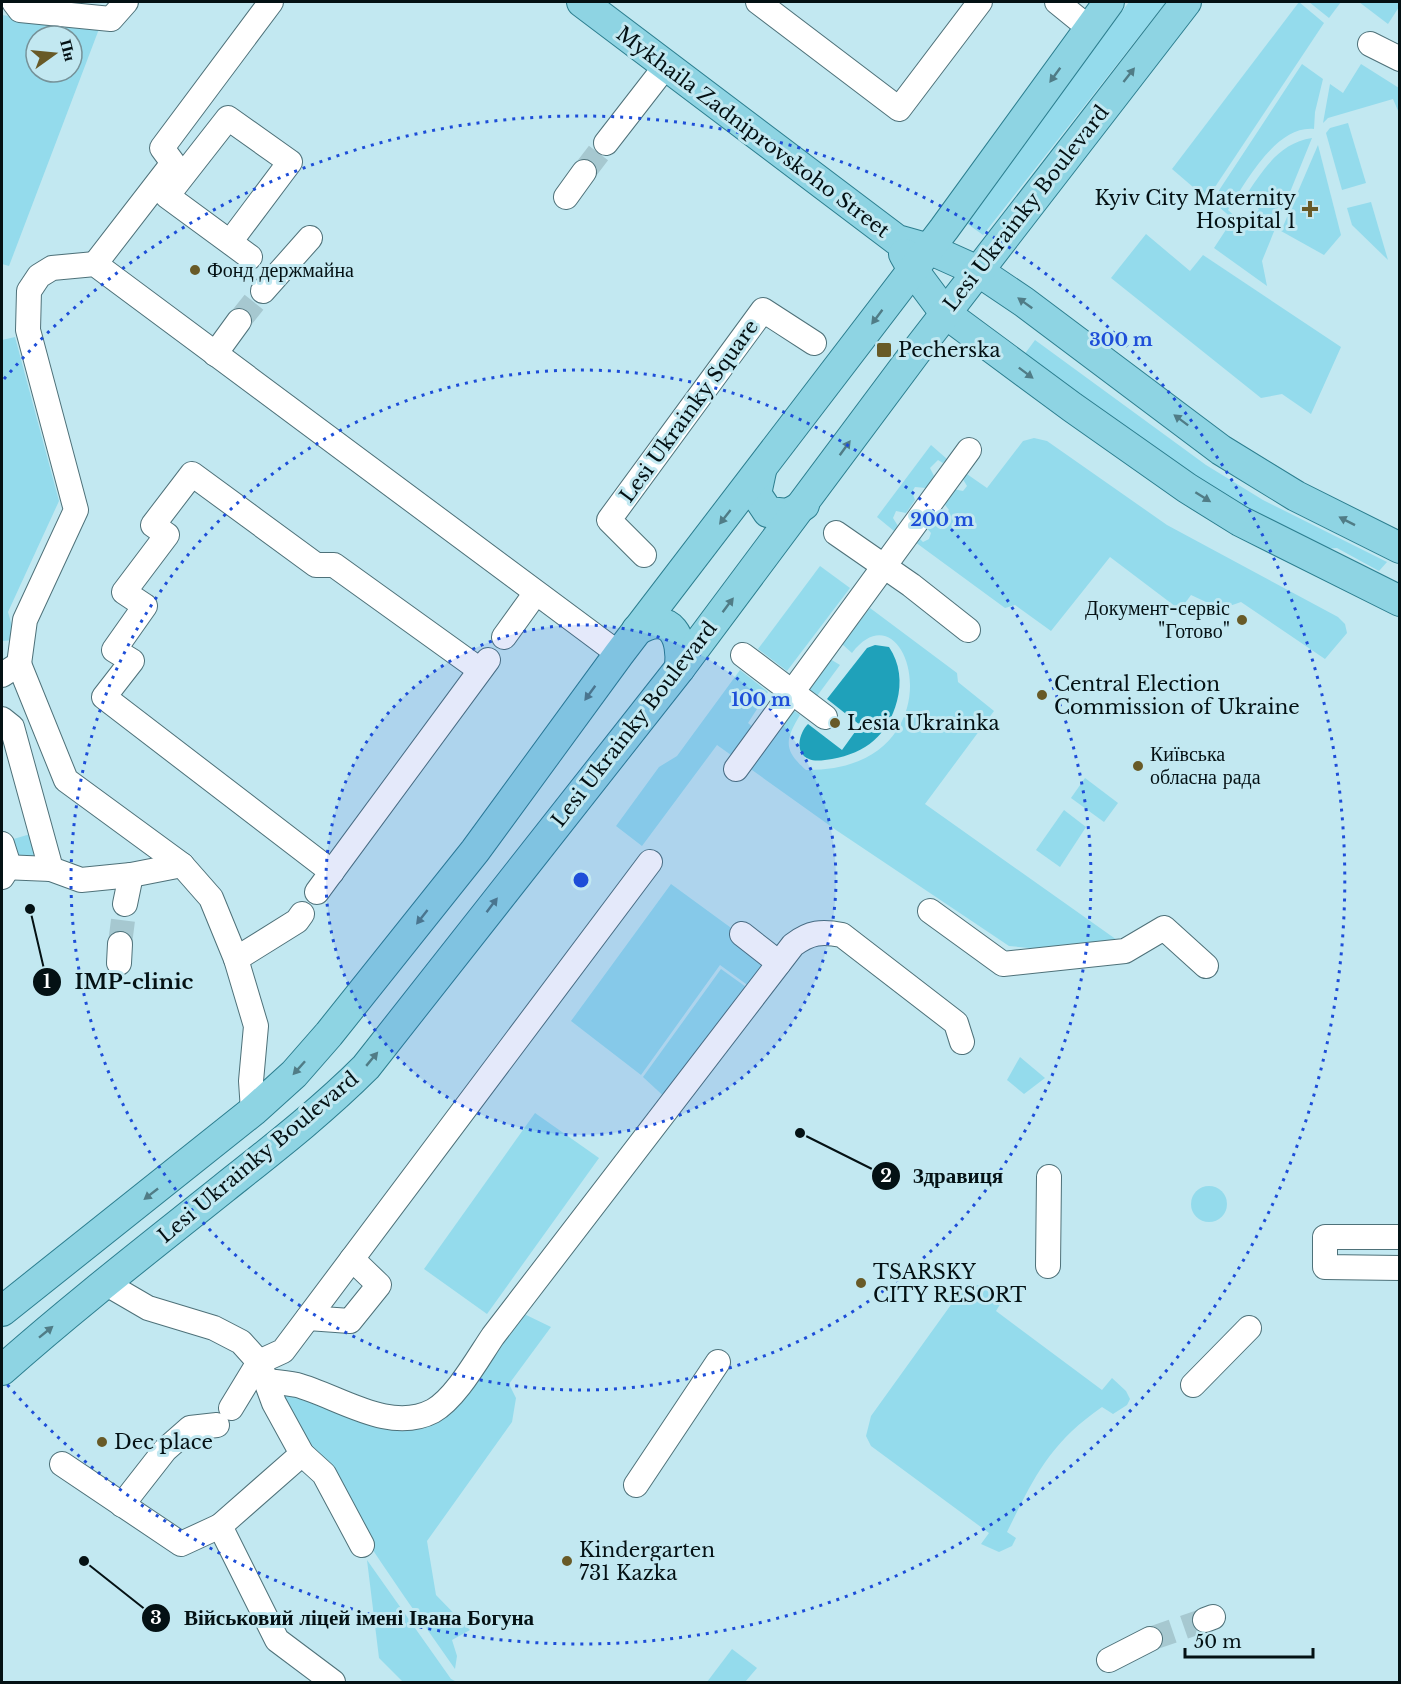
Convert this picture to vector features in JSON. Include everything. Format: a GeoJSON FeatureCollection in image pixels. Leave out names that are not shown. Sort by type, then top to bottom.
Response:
{"type":"FeatureCollection","features":[{"type":"Feature","properties":{"kind":"main road","name":"Mykhaila Zadniprovskoho Street"},"geometry":{"type":"LineString","coordinates":[[582,2],[664,67],[921,260]]}},
{"type":"Feature","properties":{"kind":"main road","name":"Lesi Ukrainky Boulevard"},"geometry":{"type":"LineString","coordinates":[[2,1311],[253,1111],[294,1074],[329,1034],[475,851],[637,630],[921,260],[1109,2]]}},
{"type":"Feature","properties":{"kind":"main road","name":"Lesi Ukrainky Boulevard"},"geometry":{"type":"LineString","coordinates":[[2,1370],[105,1282],[310,1119],[366,1067],[680,668],[804,505],[945,313],[1186,2]]}},
{"type":"Feature","properties":{"kind":"main road"},"geometry":{"type":"LineString","coordinates":[[921,260],[978,271],[1024,302],[1221,450],[1296,496],[1400,548]]}},
{"type":"Feature","properties":{"kind":"main road"},"geometry":{"type":"LineString","coordinates":[[921,260],[945,313],[1072,407],[1187,488],[1240,521],[1397,596]]}},
{"type":"Feature","properties":{"kind":"main road"},"geometry":{"type":"LineString","coordinates":[[761,471],[756,494],[768,512],[789,514],[804,505]]}},
{"type":"Feature","properties":{"kind":"main road"},"geometry":{"type":"LineString","coordinates":[[637,630],[655,624],[671,629],[679,639],[682,648],[680,668]]}},
{"type":"Feature","properties":{"kind":"street"},"geometry":{"type":"LineString","coordinates":[[21,6],[111,19],[126,2]]}},
{"type":"Feature","properties":{"kind":"street"},"geometry":{"type":"LineString","coordinates":[[94,264],[172,163],[162,148],[271,2]]}},
{"type":"Feature","properties":{"kind":"street"},"geometry":{"type":"LineString","coordinates":[[758,2],[899,109],[980,2]]}},
{"type":"Feature","properties":{"kind":"street"},"geometry":{"type":"LineString","coordinates":[[1057,2],[1089,28]]}},
{"type":"Feature","properties":{"kind":"street"},"geometry":{"type":"LineString","coordinates":[[1370,44],[1400,59]]}},
{"type":"Feature","properties":{"kind":"street"},"geometry":{"type":"LineString","coordinates":[[606,143],[664,67]]}},
{"type":"Feature","properties":{"kind":"street"},"geometry":{"type":"LineString","coordinates":[[230,242],[290,162],[228,118],[167,196],[230,242],[264,274],[310,238]]}},
{"type":"Feature","properties":{"kind":"street"},"geometry":{"type":"LineString","coordinates":[[566,197],[584,172]]}},
{"type":"Feature","properties":{"kind":"street"},"geometry":{"type":"LineString","coordinates":[[253,1111],[251,1081],[256,1026],[236,960],[211,898],[182,865],[66,780],[10,670],[25,620],[76,510],[28,330],[29,291],[39,276],[51,268],[94,264],[535,594],[619,654]]}},
{"type":"Feature","properties":{"kind":"street","name":"Lesi Ukrainky Square"},"geometry":{"type":"LineString","coordinates":[[644,555],[609,520],[763,310],[814,343]]}},
{"type":"Feature","properties":{"kind":"street"},"geometry":{"type":"LineString","coordinates":[[215,354],[239,321]]}},
{"type":"Feature","properties":{"kind":"street"},"geometry":{"type":"LineString","coordinates":[[736,769],[791,690],[969,450]]}},
{"type":"Feature","properties":{"kind":"street"},"geometry":{"type":"LineString","coordinates":[[317,892],[332,872],[484,665],[334,565],[316,565],[192,474],[153,525],[167,535],[124,592],[145,606],[114,650],[132,661],[104,697],[332,872]]}},
{"type":"Feature","properties":{"kind":"street"},"geometry":{"type":"LineString","coordinates":[[836,533],[968,630]]}},
{"type":"Feature","properties":{"kind":"street"},"geometry":{"type":"LineString","coordinates":[[504,637],[535,594]]}},
{"type":"Feature","properties":{"kind":"street"},"geometry":{"type":"LineString","coordinates":[[743,655],[825,717]]}},
{"type":"Feature","properties":{"kind":"street"},"geometry":{"type":"LineString","coordinates":[[2,719],[12,727],[51,869]]}},
{"type":"Feature","properties":{"kind":"street"},"geometry":{"type":"LineString","coordinates":[[122,1505],[165,1450],[190,1428],[224,1416],[283,1350],[650,862]]}},
{"type":"Feature","properties":{"kind":"street"},"geometry":{"type":"LineString","coordinates":[[3,864],[51,869],[81,880],[131,875],[182,865]]}},
{"type":"Feature","properties":{"kind":"street"},"geometry":{"type":"LineString","coordinates":[[125,904],[131,875]]}},
{"type":"Feature","properties":{"kind":"street"},"geometry":{"type":"LineString","coordinates":[[930,911],[1003,964],[1125,951],[1164,928],[1206,966]]}},
{"type":"Feature","properties":{"kind":"street"},"geometry":{"type":"LineString","coordinates":[[236,960],[297,921],[302,914]]}},
{"type":"Feature","properties":{"kind":"street"},"geometry":{"type":"LineString","coordinates":[[262,1372],[343,1404],[383,1415],[409,1418],[433,1411],[457,1387],[779,963],[793,945],[806,935],[824,931],[842,936],[956,1023],[962,1042]]}},
{"type":"Feature","properties":{"kind":"street"},"geometry":{"type":"LineString","coordinates":[[742,934],[779,963]]}},
{"type":"Feature","properties":{"kind":"street"},"geometry":{"type":"LineString","coordinates":[[1048,1266],[1049,1177]]}},
{"type":"Feature","properties":{"kind":"street"},"geometry":{"type":"LineString","coordinates":[[1398,1237],[1325,1237],[1325,1267],[1400,1268]]}},
{"type":"Feature","properties":{"kind":"street"},"geometry":{"type":"LineString","coordinates":[[308,1318],[350,1321],[379,1285],[352,1260]]}},
{"type":"Feature","properties":{"kind":"street"},"geometry":{"type":"LineString","coordinates":[[105,1282],[148,1308],[214,1328],[241,1342],[262,1372],[274,1403],[302,1454],[324,1474],[362,1545]]}},
{"type":"Feature","properties":{"kind":"street"},"geometry":{"type":"LineString","coordinates":[[1193,1385],[1249,1328]]}},
{"type":"Feature","properties":{"kind":"street"},"geometry":{"type":"LineString","coordinates":[[636,1485],[718,1362]]}},
{"type":"Feature","properties":{"kind":"street"},"geometry":{"type":"LineString","coordinates":[[62,1464],[181,1544],[220,1526],[302,1454]]}},
{"type":"Feature","properties":{"kind":"street"},"geometry":{"type":"LineString","coordinates":[[220,1526],[277,1640],[333,1683]]}},
{"type":"Feature","properties":{"kind":"street"},"geometry":{"type":"LineString","coordinates":[[1109,1660],[1150,1639]]}},
{"type":"Feature","properties":{"kind":"shaded area"},"geometry":{"type":"Polygon","coordinates":[[[1129,2],[1166,2],[983,235],[965,222],[1129,2]]]}},
{"type":"Feature","properties":{"kind":"shaded area"},"geometry":{"type":"Polygon","coordinates":[[[1299,2],[1324,23],[1207,199],[1172,169],[1299,2]]]}},
{"type":"Feature","properties":{"kind":"shaded area"},"geometry":{"type":"Polygon","coordinates":[[[1309,2],[1341,2],[1329,18],[1309,2]]]}},
{"type":"Feature","properties":{"kind":"shaded area"},"geometry":{"type":"Polygon","coordinates":[[[1359,2],[1399,2],[1399,7],[1388,24],[1359,2]]]}},
{"type":"Feature","properties":{"kind":"shaded area"},"geometry":{"type":"Polygon","coordinates":[[[2,15],[64,24],[24,24],[24,84],[78,84],[9,266],[2,264],[2,15]]]}},
{"type":"Feature","properties":{"kind":"shaded area"},"geometry":{"type":"Polygon","coordinates":[[[84,27],[99,29],[84,68],[84,27]]]}},
{"type":"Feature","properties":{"kind":"shaded area"},"geometry":{"type":"Polygon","coordinates":[[[1302,64],[1323,79],[1315,112],[1314,129],[1300,130],[1287,136],[1275,146],[1253,171],[1228,210],[1247,227],[1259,209],[1244,198],[1257,178],[1280,152],[1300,141],[1312,138],[1262,261],[1267,286],[1214,248],[1233,219],[1212,201],[1302,64]]]}},
{"type":"Feature","properties":{"kind":"shaded area"},"geometry":{"type":"Polygon","coordinates":[[[1361,64],[1399,88],[1399,113],[1393,99],[1328,118],[1323,123],[1330,84],[1343,93],[1361,64]]]}},
{"type":"Feature","properties":{"kind":"shaded area"},"geometry":{"type":"Polygon","coordinates":[[[1348,123],[1366,183],[1342,190],[1326,133],[1330,128],[1348,123]]]}},
{"type":"Feature","properties":{"kind":"shaded area"},"geometry":{"type":"Polygon","coordinates":[[[1318,145],[1341,235],[1324,255],[1281,231],[1318,145]]]}},
{"type":"Feature","properties":{"kind":"shaded area"},"geometry":{"type":"Polygon","coordinates":[[[1371,202],[1388,260],[1352,225],[1347,208],[1371,202]]]}},
{"type":"Feature","properties":{"kind":"shaded area"},"geometry":{"type":"Polygon","coordinates":[[[1146,234],[1190,271],[1203,255],[1341,347],[1311,414],[1282,394],[1261,398],[1111,278],[1146,234]]]}},
{"type":"Feature","properties":{"kind":"shaded area"},"geometry":{"type":"Polygon","coordinates":[[[15,337],[59,501],[8,612],[16,640],[2,641],[2,340],[15,337]]]}},
{"type":"Feature","properties":{"kind":"shaded area"},"geometry":{"type":"Polygon","coordinates":[[[1035,340],[1206,465],[1263,500],[1387,562],[1379,571],[1337,548],[1319,549],[1197,482],[1024,355],[1035,340]]]}},
{"type":"Feature","properties":{"kind":"shaded area"},"geometry":{"type":"Polygon","coordinates":[[[1034,438],[1047,441],[1167,525],[1338,617],[1345,624],[1347,633],[1325,659],[1241,602],[1221,609],[1191,595],[1180,610],[1110,557],[1051,631],[1015,605],[1005,608],[915,542],[918,537],[923,542],[929,539],[931,533],[926,527],[933,514],[945,515],[949,510],[943,502],[953,489],[963,491],[967,486],[961,476],[964,472],[987,488],[1023,441],[1034,438]]]}},
{"type":"Feature","properties":{"kind":"shaded area"},"geometry":{"type":"Polygon","coordinates":[[[931,445],[947,459],[943,463],[938,460],[930,468],[934,476],[926,488],[915,487],[912,492],[915,500],[906,513],[896,511],[893,518],[898,526],[894,531],[877,517],[931,445]]]}},
{"type":"Feature","properties":{"kind":"shaded area"},"geometry":{"type":"Polygon","coordinates":[[[820,566],[850,588],[787,671],[758,649],[820,566]]]}},
{"type":"Feature","properties":{"kind":"shaded area"},"geometry":{"type":"Polygon","coordinates":[[[870,608],[957,673],[958,682],[994,711],[925,804],[1117,940],[1103,955],[1009,946],[836,830],[717,745],[642,846],[616,826],[659,767],[677,756],[740,670],[768,692],[748,723],[767,739],[790,708],[800,715],[791,731],[789,744],[793,756],[806,770],[856,762],[888,741],[905,713],[910,683],[905,657],[891,639],[873,636],[852,653],[842,644],[870,608]]]}},
{"type":"Feature","properties":{"kind":"shaded area"},"geometry":{"type":"Polygon","coordinates":[[[875,645],[889,647],[896,660],[899,673],[899,694],[888,724],[874,740],[855,752],[820,760],[811,760],[804,756],[800,748],[800,737],[808,724],[842,750],[860,725],[827,699],[867,648],[875,645]]]}},
{"type":"Feature","properties":{"kind":"shaded area"},"geometry":{"type":"Polygon","coordinates":[[[830,659],[840,665],[817,696],[808,688],[830,659]]]}},
{"type":"Feature","properties":{"kind":"shaded area"},"geometry":{"type":"Polygon","coordinates":[[[1085,778],[1118,803],[1104,822],[1071,798],[1085,778]]]}},
{"type":"Feature","properties":{"kind":"shaded area"},"geometry":{"type":"Polygon","coordinates":[[[1064,810],[1086,827],[1060,867],[1036,850],[1064,810]]]}},
{"type":"Feature","properties":{"kind":"shaded area"},"geometry":{"type":"Polygon","coordinates":[[[34,833],[35,857],[15,857],[10,840],[34,833]]]}},
{"type":"Feature","properties":{"kind":"shaded area"},"geometry":{"type":"Polygon","coordinates":[[[671,884],[779,963],[757,992],[720,965],[641,1075],[571,1021],[671,884]]]}},
{"type":"Feature","properties":{"kind":"shaded area"},"geometry":{"type":"Polygon","coordinates":[[[721,969],[753,992],[670,1102],[643,1077],[721,969]]]}},
{"type":"Feature","properties":{"kind":"shaded area"},"geometry":{"type":"Polygon","coordinates":[[[1020,1057],[1045,1078],[1024,1094],[1007,1080],[1020,1057]]]}},
{"type":"Feature","properties":{"kind":"shaded area"},"geometry":{"type":"Polygon","coordinates":[[[535,1113],[599,1158],[487,1314],[424,1269],[535,1113]]]}},
{"type":"Feature","properties":{"kind":"shaded area"},"geometry":{"type":"Polygon","coordinates":[[[1209,1186],[1222,1191],[1227,1204],[1222,1217],[1209,1222],[1196,1217],[1191,1204],[1196,1191],[1209,1186]]]}},
{"type":"Feature","properties":{"kind":"shaded area"},"geometry":{"type":"Polygon","coordinates":[[[976,1285],[987,1286],[1004,1298],[996,1311],[1102,1390],[1112,1378],[1126,1391],[1130,1399],[1127,1405],[1113,1414],[1102,1407],[1084,1420],[1056,1448],[1035,1478],[1007,1532],[1016,1538],[1012,1546],[999,1552],[981,1544],[989,1533],[871,1446],[866,1436],[871,1416],[958,1295],[976,1285]]]}},
{"type":"Feature","properties":{"kind":"shaded area"},"geometry":{"type":"Polygon","coordinates":[[[520,1312],[551,1327],[509,1384],[516,1398],[512,1422],[427,1541],[436,1595],[470,1630],[452,1640],[457,1656],[455,1669],[339,1499],[277,1392],[414,1426],[520,1312]]]}},
{"type":"Feature","properties":{"kind":"shaded area"},"geometry":{"type":"Polygon","coordinates":[[[367,1560],[451,1679],[457,1682],[403,1682],[379,1658],[367,1560]]]}},
{"type":"Feature","properties":{"kind":"shaded area"},"geometry":{"type":"Polygon","coordinates":[[[732,1649],[757,1668],[745,1682],[707,1682],[732,1649]]]}},
{"type":"Feature","properties":{"kind":"tunnel"},"geometry":{"type":"LineString","coordinates":[[584,172],[606,143]]}},
{"type":"Feature","properties":{"kind":"tunnel"},"geometry":{"type":"LineString","coordinates":[[239,321],[263,291]]}},
{"type":"Feature","properties":{"kind":"tunnel"},"geometry":{"type":"LineString","coordinates":[[120,944],[125,904]]}},
{"type":"Feature","properties":{"kind":"tunnel"},"geometry":{"type":"LineString","coordinates":[[1150,1639],[1205,1620]]}},
{"type":"Feature","properties":{"kind":"place","name":"Kyiv City Maternity Hospital 1"},"geometry":{"type":"Point","coordinates":[1310,209]}},
{"type":"Feature","properties":{"kind":"place","name":"Фонд держмайна"},"geometry":{"type":"Point","coordinates":[195,270]}},
{"type":"Feature","properties":{"kind":"place","name":"Pecherska"},"geometry":{"type":"Point","coordinates":[884,350]}},
{"type":"Feature","properties":{"kind":"place","name":"Документ-сервіс \"Готово\""},"geometry":{"type":"Point","coordinates":[1242,620]}},
{"type":"Feature","properties":{"kind":"place","name":"Central Election Commission of Ukraine"},"geometry":{"type":"Point","coordinates":[1042,695]}},
{"type":"Feature","properties":{"kind":"place","name":"Lesia Ukrainka"},"geometry":{"type":"Point","coordinates":[835,723]}},
{"type":"Feature","properties":{"kind":"place","name":"Київська обласна рада"},"geometry":{"type":"Point","coordinates":[1138,766]}},
{"type":"Feature","properties":{"kind":"place","name":"IMP-clinic"},"geometry":{"type":"Point","coordinates":[30,909]}},
{"type":"Feature","properties":{"kind":"place","name":"Здравиця"},"geometry":{"type":"Point","coordinates":[800,1133]}},
{"type":"Feature","properties":{"kind":"place","name":"TSARSKY CITY RESORT"},"geometry":{"type":"Point","coordinates":[861,1283]}},
{"type":"Feature","properties":{"kind":"place","name":"Dec place"},"geometry":{"type":"Point","coordinates":[102,1442]}},
{"type":"Feature","properties":{"kind":"place","name":"Військовий ліцей імені Івана Богуна"},"geometry":{"type":"Point","coordinates":[84,1561]}},
{"type":"Feature","properties":{"kind":"place","name":"Kindergarten 731 Kazka"},"geometry":{"type":"Point","coordinates":[567,1561]}}]}
